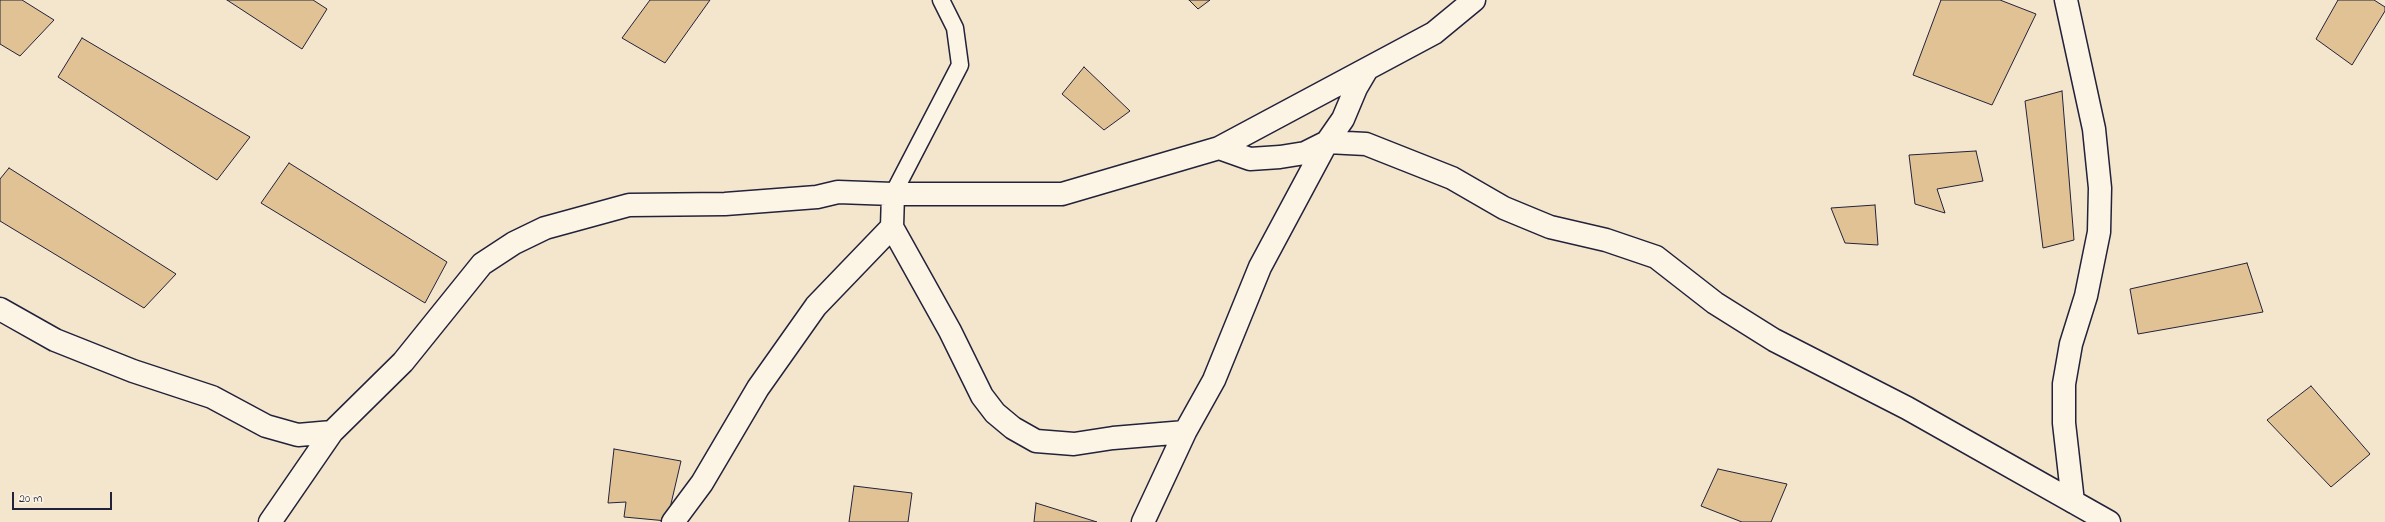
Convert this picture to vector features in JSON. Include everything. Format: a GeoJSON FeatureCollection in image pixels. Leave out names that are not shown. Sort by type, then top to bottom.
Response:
{"type":"FeatureCollection","features":[{"type":"Feature","properties":{"kind":"street"},"geometry":{"type":"LineString","coordinates":[[270,522],[332,432],[404,362],[482,264],[514,243],[546,228],[629,205],[725,204],[818,197],[838,192],[893,194],[1062,194],[1219,148],[1366,71],[1434,33],[1474,0]]}},
{"type":"Feature","properties":{"kind":"street"},"geometry":{"type":"LineString","coordinates":[[2066,0],[2094,129],[2100,188],[2100,232],[2086,296],[2070,344],[2064,384],[2065,436],[2073,502]]}},
{"type":"Feature","properties":{"kind":"street"},"geometry":{"type":"LineString","coordinates":[[1143,522],[1185,432],[1214,380],[1260,267],[1327,142],[1343,119],[1356,88],[1366,71]]}},
{"type":"Feature","properties":{"kind":"street"},"geometry":{"type":"LineString","coordinates":[[1219,148],[1250,159],[1280,157],[1305,153],[1327,142],[1366,144],[1377,147],[1400,159],[1452,178],[1504,208],[1550,227],[1606,240],[1656,257],[1714,303],[1774,340],[1907,408],[2109,522]]}},
{"type":"Feature","properties":{"kind":"street"},"geometry":{"type":"LineString","coordinates":[[893,194],[892,227],[950,331],[982,396],[995,414],[1013,428],[1036,441],[1074,444],[1113,438],[1185,432]]}},
{"type":"Feature","properties":{"kind":"street"},"geometry":{"type":"LineString","coordinates":[[673,522],[702,483],[758,388],[816,306],[892,227]]}},
{"type":"Feature","properties":{"kind":"street"},"geometry":{"type":"LineString","coordinates":[[0,309],[55,340],[133,371],[212,397],[266,426],[298,435],[332,432]]}},
{"type":"Feature","properties":{"kind":"lane"},"geometry":{"type":"LineString","coordinates":[[893,194],[960,65],[955,28],[941,0]]}},
{"type":"Feature","properties":{"kind":"building"},"geometry":{"type":"Polygon","coordinates":[[[0,0],[22,0],[54,20],[20,56],[0,44],[0,0]]]}},
{"type":"Feature","properties":{"kind":"building"},"geometry":{"type":"Polygon","coordinates":[[[227,0],[313,0],[327,9],[302,49],[227,0]]]}},
{"type":"Feature","properties":{"kind":"building"},"geometry":{"type":"Polygon","coordinates":[[[650,0],[710,0],[665,63],[622,38],[650,0]]]}},
{"type":"Feature","properties":{"kind":"building"},"geometry":{"type":"Polygon","coordinates":[[[1189,0],[1210,0],[1198,9],[1189,0]]]}},
{"type":"Feature","properties":{"kind":"building"},"geometry":{"type":"Polygon","coordinates":[[[1941,0],[2000,0],[2036,14],[1992,105],[1913,75],[1941,0]]]}},
{"type":"Feature","properties":{"kind":"building"},"geometry":{"type":"Polygon","coordinates":[[[2338,0],[2374,0],[2385,7],[2385,11],[2352,65],[2316,39],[2338,0]]]}},
{"type":"Feature","properties":{"kind":"building"},"geometry":{"type":"Polygon","coordinates":[[[82,38],[250,137],[217,180],[58,77],[82,38]]]}},
{"type":"Feature","properties":{"kind":"building"},"geometry":{"type":"Polygon","coordinates":[[[1084,67],[1130,111],[1104,130],[1062,94],[1084,67]]]}},
{"type":"Feature","properties":{"kind":"building"},"geometry":{"type":"Polygon","coordinates":[[[2062,91],[2074,240],[2043,248],[2025,101],[2062,91]]]}},
{"type":"Feature","properties":{"kind":"building"},"geometry":{"type":"Polygon","coordinates":[[[1976,151],[1983,181],[1937,189],[1945,213],[1915,204],[1909,155],[1976,151]]]}},
{"type":"Feature","properties":{"kind":"building"},"geometry":{"type":"Polygon","coordinates":[[[289,163],[447,262],[425,303],[261,203],[289,163]]]}},
{"type":"Feature","properties":{"kind":"building"},"geometry":{"type":"Polygon","coordinates":[[[9,168],[176,274],[144,308],[0,221],[0,179],[9,168]]]}},
{"type":"Feature","properties":{"kind":"building"},"geometry":{"type":"Polygon","coordinates":[[[1875,205],[1878,245],[1845,243],[1831,208],[1875,205]]]}},
{"type":"Feature","properties":{"kind":"building"},"geometry":{"type":"Polygon","coordinates":[[[2247,263],[2263,312],[2138,334],[2130,289],[2247,263]]]}},
{"type":"Feature","properties":{"kind":"building"},"geometry":{"type":"Polygon","coordinates":[[[2311,386],[2370,454],[2331,487],[2267,420],[2311,386]]]}},
{"type":"Feature","properties":{"kind":"building"},"geometry":{"type":"Polygon","coordinates":[[[614,449],[681,461],[667,521],[624,517],[626,502],[608,503],[614,449]]]}},
{"type":"Feature","properties":{"kind":"building"},"geometry":{"type":"Polygon","coordinates":[[[1718,469],[1787,484],[1771,522],[1742,522],[1701,506],[1718,469]]]}},
{"type":"Feature","properties":{"kind":"building"},"geometry":{"type":"Polygon","coordinates":[[[854,486],[912,493],[908,522],[849,522],[854,486]]]}},
{"type":"Feature","properties":{"kind":"building"},"geometry":{"type":"Polygon","coordinates":[[[1036,503],[1097,522],[1034,522],[1036,503]]]}}]}
